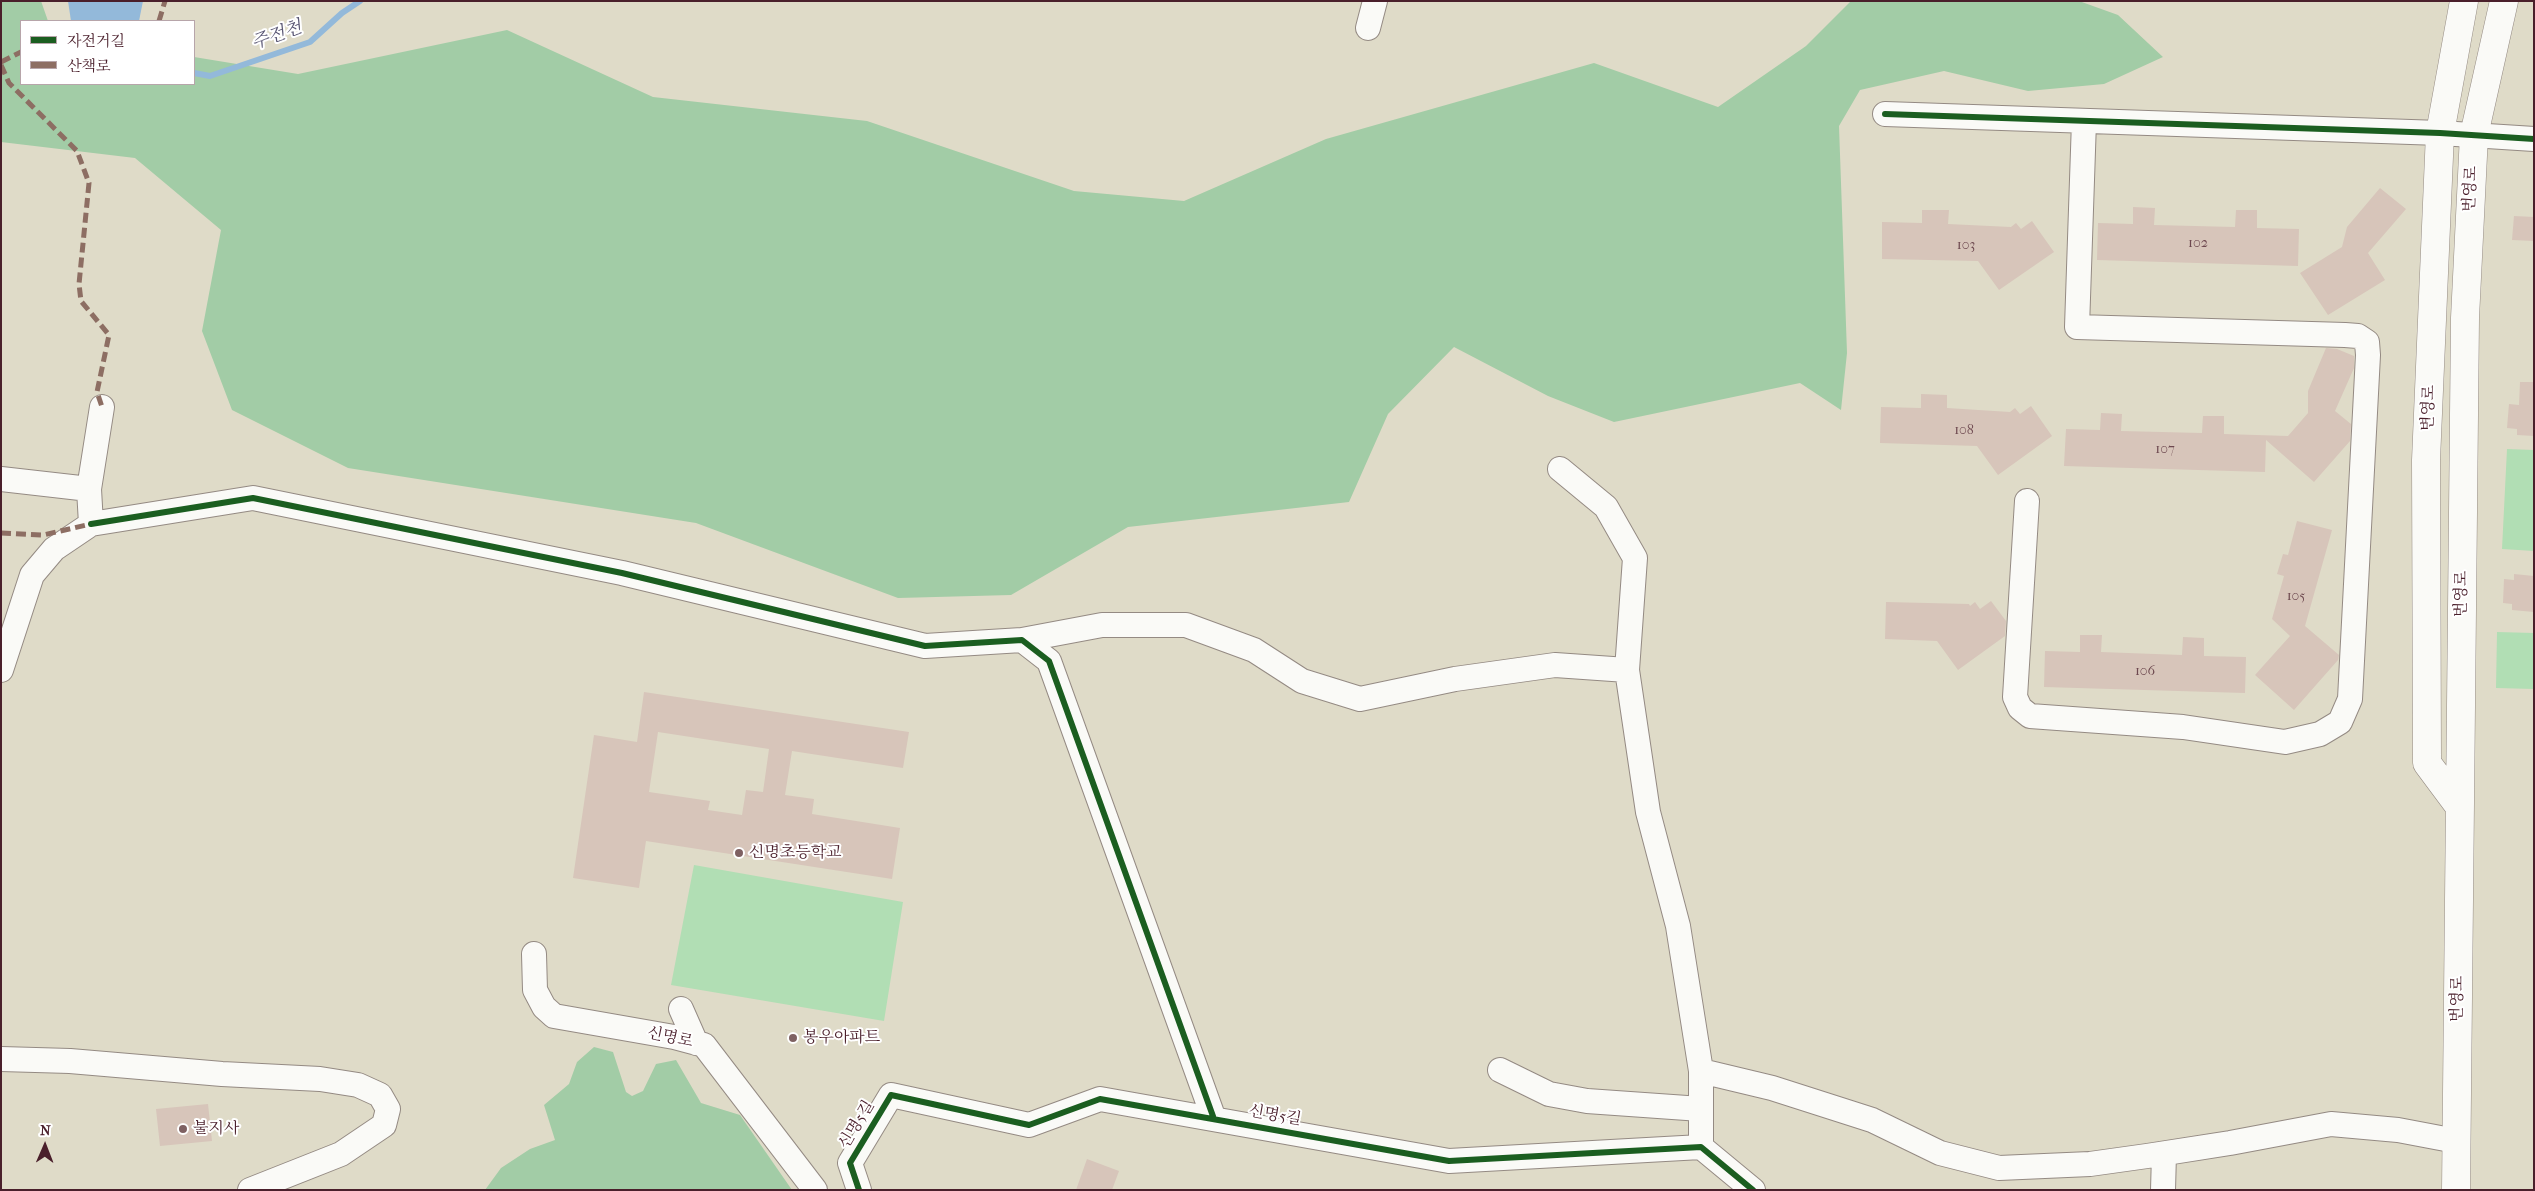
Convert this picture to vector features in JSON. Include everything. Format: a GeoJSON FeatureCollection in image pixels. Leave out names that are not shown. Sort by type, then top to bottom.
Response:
{"type":"FeatureCollection","features":[{"type":"Feature","properties":{"kind":"main road","name":"변영로"},"geometry":{"type":"LineString","coordinates":[[2460,806],[2427,763],[2426,460],[2440,133],[2464,1]]}},
{"type":"Feature","properties":{"kind":"main road","name":"번영로"},"geometry":{"type":"LineString","coordinates":[[2456,1190],[2465,318],[2474,135],[2504,1]]}},
{"type":"Feature","properties":{"kind":"street"},"geometry":{"type":"LineString","coordinates":[[1368,28],[1375,1]]}},
{"type":"Feature","properties":{"kind":"street"},"geometry":{"type":"LineString","coordinates":[[1885,114],[2440,133],[2534,139]]}},
{"type":"Feature","properties":{"kind":"street"},"geometry":{"type":"LineString","coordinates":[[2026,501],[2015,698],[2020,708],[2030,716],[2183,727],[2285,742],[2320,734],[2340,722],[2350,699],[2368,355],[2367,342],[2358,336],[2345,335],[2077,327],[2084,121]]}},
{"type":"Feature","properties":{"kind":"street"},"geometry":{"type":"LineString","coordinates":[[91,524],[89,489],[102,407]]}},
{"type":"Feature","properties":{"kind":"street"},"geometry":{"type":"LineString","coordinates":[[1560,468],[1606,507],[1635,558],[1627,670],[1648,812],[1678,926],[1700,1071],[1701,1147],[1754,1190]]}},
{"type":"Feature","properties":{"kind":"street"},"geometry":{"type":"LineString","coordinates":[[1,479],[89,489]]}},
{"type":"Feature","properties":{"kind":"street"},"geometry":{"type":"LineString","coordinates":[[1,670],[32,575],[54,549],[91,524],[253,498],[622,573],[925,646],[1022,640],[1102,625],[1186,625],[1254,650],[1302,681],[1360,699],[1455,680],[1556,665],[1627,670]]}},
{"type":"Feature","properties":{"kind":"street"},"geometry":{"type":"LineString","coordinates":[[1022,640],[1050,661],[1214,1118]]}},
{"type":"Feature","properties":{"kind":"street","name":"신명로"},"geometry":{"type":"LineString","coordinates":[[534,954],[535,990],[544,1007],[554,1016],[704,1045],[816,1190]]}},
{"type":"Feature","properties":{"kind":"street"},"geometry":{"type":"LineString","coordinates":[[681,1009],[696,1043]]}},
{"type":"Feature","properties":{"kind":"street"},"geometry":{"type":"LineString","coordinates":[[1,1059],[70,1061],[222,1074],[320,1079],[358,1085],[380,1095],[388,1109],[384,1125],[341,1154],[250,1190]]}},
{"type":"Feature","properties":{"kind":"street"},"geometry":{"type":"LineString","coordinates":[[1500,1070],[1549,1094],[1587,1101],[1701,1110]]}},
{"type":"Feature","properties":{"kind":"street"},"geometry":{"type":"LineString","coordinates":[[1700,1071],[1772,1088],[1872,1120],[1940,1154],[1999,1168],[2090,1164],[2164,1154],[2331,1124],[2398,1130],[2456,1141]]}},
{"type":"Feature","properties":{"kind":"street","name":"신명5길"},"geometry":{"type":"LineString","coordinates":[[858,1190],[850,1163],[891,1095],[1029,1125],[1100,1099],[1449,1161],[1701,1147]]}},
{"type":"Feature","properties":{"kind":"street"},"geometry":{"type":"LineString","coordinates":[[2163,1190],[2164,1154]]}},
{"type":"Feature","properties":{"kind":"green space"},"geometry":{"type":"Polygon","coordinates":[[[1,1],[41,1],[48,20],[20,20],[20,85],[195,85],[195,57],[298,74],[507,30],[653,97],[867,121],[1074,191],[1184,201],[1326,139],[1594,63],[1718,107],[1806,46],[1851,1],[2079,1],[2118,15],[2163,57],[2104,84],[2028,91],[1944,71],[1860,90],[1839,126],[1847,353],[1841,410],[1800,383],[1614,422],[1548,396],[1454,347],[1388,414],[1349,502],[1128,527],[1011,595],[898,598],[696,523],[348,468],[232,410],[202,331],[221,230],[135,158],[1,142],[1,1]]]}},
{"type":"Feature","properties":{"kind":"green space"},"geometry":{"type":"Polygon","coordinates":[[[2507,449],[2534,450],[2534,551],[2502,549],[2507,449]]]}},
{"type":"Feature","properties":{"kind":"green space"},"geometry":{"type":"Polygon","coordinates":[[[2497,632],[2534,633],[2534,689],[2496,688],[2497,632]]]}},
{"type":"Feature","properties":{"kind":"green space"},"geometry":{"type":"Polygon","coordinates":[[[694,865],[903,902],[884,1021],[671,985],[694,865]]]}},
{"type":"Feature","properties":{"kind":"green space"},"geometry":{"type":"Polygon","coordinates":[[[594,1047],[613,1052],[626,1092],[632,1096],[643,1091],[656,1064],[676,1060],[701,1103],[740,1115],[792,1190],[485,1190],[501,1168],[530,1149],[555,1140],[544,1105],[569,1084],[577,1062],[594,1047]]]}},
{"type":"Feature","properties":{"kind":"water"},"geometry":{"type":"Polygon","coordinates":[[[68,1],[143,1],[139,20],[71,20],[68,1]]]}},
{"type":"Feature","properties":{"kind":"building"},"geometry":{"type":"Polygon","coordinates":[[[2380,188],[2406,209],[2368,253],[2385,280],[2328,315],[2300,273],[2342,247],[2347,227],[2380,188]]]}},
{"type":"Feature","properties":{"kind":"building"},"geometry":{"type":"Polygon","coordinates":[[[2133,207],[2155,208],[2154,225],[2235,227],[2236,210],[2257,210],[2257,228],[2299,229],[2298,266],[2097,260],[2098,223],[2133,224],[2133,207]]]}},
{"type":"Feature","properties":{"kind":"building"},"geometry":{"type":"Polygon","coordinates":[[[1922,210],[1949,210],[1948,224],[2011,227],[2016,223],[2021,229],[2032,221],[2054,252],[1999,290],[1978,261],[1882,259],[1882,222],[1922,223],[1922,210]]]}},
{"type":"Feature","properties":{"kind":"building"},"geometry":{"type":"Polygon","coordinates":[[[2514,216],[2534,217],[2534,241],[2512,240],[2514,216]]]}},
{"type":"Feature","properties":{"kind":"building"},"geometry":{"type":"Polygon","coordinates":[[[2326,348],[2337,349],[2354,356],[2354,368],[2335,411],[2351,424],[2350,441],[2314,482],[2266,440],[2265,472],[2064,466],[2066,429],[2100,430],[2101,413],[2122,414],[2121,431],[2202,433],[2203,416],[2224,416],[2224,434],[2288,436],[2308,413],[2308,391],[2326,348]]]}},
{"type":"Feature","properties":{"kind":"building"},"geometry":{"type":"Polygon","coordinates":[[[2520,382],[2534,382],[2534,436],[2517,435],[2517,429],[2507,428],[2509,404],[2519,405],[2520,382]]]}},
{"type":"Feature","properties":{"kind":"building"},"geometry":{"type":"Polygon","coordinates":[[[1921,394],[1947,395],[1947,408],[2010,412],[2015,408],[2020,414],[2031,406],[2052,436],[1998,475],[1977,446],[1880,443],[1881,407],[1921,408],[1921,394]]]}},
{"type":"Feature","properties":{"kind":"building"},"geometry":{"type":"Polygon","coordinates":[[[2297,521],[2332,530],[2305,626],[2339,655],[2338,660],[2294,710],[2255,675],[2290,636],[2272,619],[2284,576],[2277,574],[2283,554],[2288,555],[2297,521]]]}},
{"type":"Feature","properties":{"kind":"building"},"geometry":{"type":"Polygon","coordinates":[[[2514,574],[2534,576],[2534,612],[2512,610],[2512,604],[2503,603],[2504,579],[2514,580],[2514,574]]]}},
{"type":"Feature","properties":{"kind":"building"},"geometry":{"type":"Polygon","coordinates":[[[1991,601],[2006,621],[2005,636],[1958,670],[1937,641],[1885,639],[1886,602],[1969,604],[1970,606],[1975,602],[1980,609],[1991,601]]]}},
{"type":"Feature","properties":{"kind":"building"},"geometry":{"type":"Polygon","coordinates":[[[2080,635],[2102,635],[2101,652],[2182,655],[2183,637],[2204,638],[2204,656],[2246,657],[2245,693],[2044,687],[2045,651],[2080,652],[2080,635]]]}},
{"type":"Feature","properties":{"kind":"building"},"geometry":{"type":"Polygon","coordinates":[[[644,692],[909,732],[903,768],[792,751],[785,795],[814,799],[812,814],[900,828],[892,879],[646,841],[639,888],[573,878],[594,735],[637,742],[644,692]],[[658,732],[649,792],[710,801],[708,810],[742,815],[746,790],[763,792],[769,749],[658,732]]]}},
{"type":"Feature","properties":{"kind":"building"},"geometry":{"type":"Polygon","coordinates":[[[208,1104],[212,1141],[160,1146],[156,1109],[208,1104]]]}},
{"type":"Feature","properties":{"kind":"building"},"geometry":{"type":"Polygon","coordinates":[[[1087,1159],[1119,1171],[1112,1190],[1076,1190],[1087,1159]]]}},
{"type":"Feature","properties":{"kind":"waterway","name":"주전천"},"geometry":{"type":"LineString","coordinates":[[195,73],[210,76],[310,42],[342,13],[360,1]]}},
{"type":"Feature","properties":{"kind":"marked path"},"geometry":{"type":"LineString","coordinates":[[159,20],[165,1]]}},
{"type":"Feature","properties":{"kind":"marked path"},"geometry":{"type":"LineString","coordinates":[[1,62],[20,52]]}},
{"type":"Feature","properties":{"kind":"marked path"},"geometry":{"type":"LineString","coordinates":[[1,65],[9,83],[77,151],[89,183],[79,284],[81,301],[109,335],[97,392],[102,407]]}},
{"type":"Feature","properties":{"kind":"marked path"},"geometry":{"type":"LineString","coordinates":[[1,533],[43,535],[91,524]]}},
{"type":"Feature","properties":{"kind":"cycle path"},"geometry":{"type":"LineString","coordinates":[[1885,114],[2440,133],[2534,139]]}},
{"type":"Feature","properties":{"kind":"cycle path"},"geometry":{"type":"LineString","coordinates":[[91,524],[253,498],[622,573],[925,646],[1022,640],[1049,661],[1214,1119]]}},
{"type":"Feature","properties":{"kind":"cycle path"},"geometry":{"type":"LineString","coordinates":[[859,1190],[850,1163],[891,1095],[1029,1125],[1100,1099],[1449,1161],[1701,1147],[1753,1190]]}},
{"type":"Feature","properties":{"kind":"place","name":"신명초등학교"},"geometry":{"type":"Point","coordinates":[739,853]}},
{"type":"Feature","properties":{"kind":"place","name":"봉우아파트"},"geometry":{"type":"Point","coordinates":[793,1038]}},
{"type":"Feature","properties":{"kind":"place","name":"불지사"},"geometry":{"type":"Point","coordinates":[183,1129]}}]}
